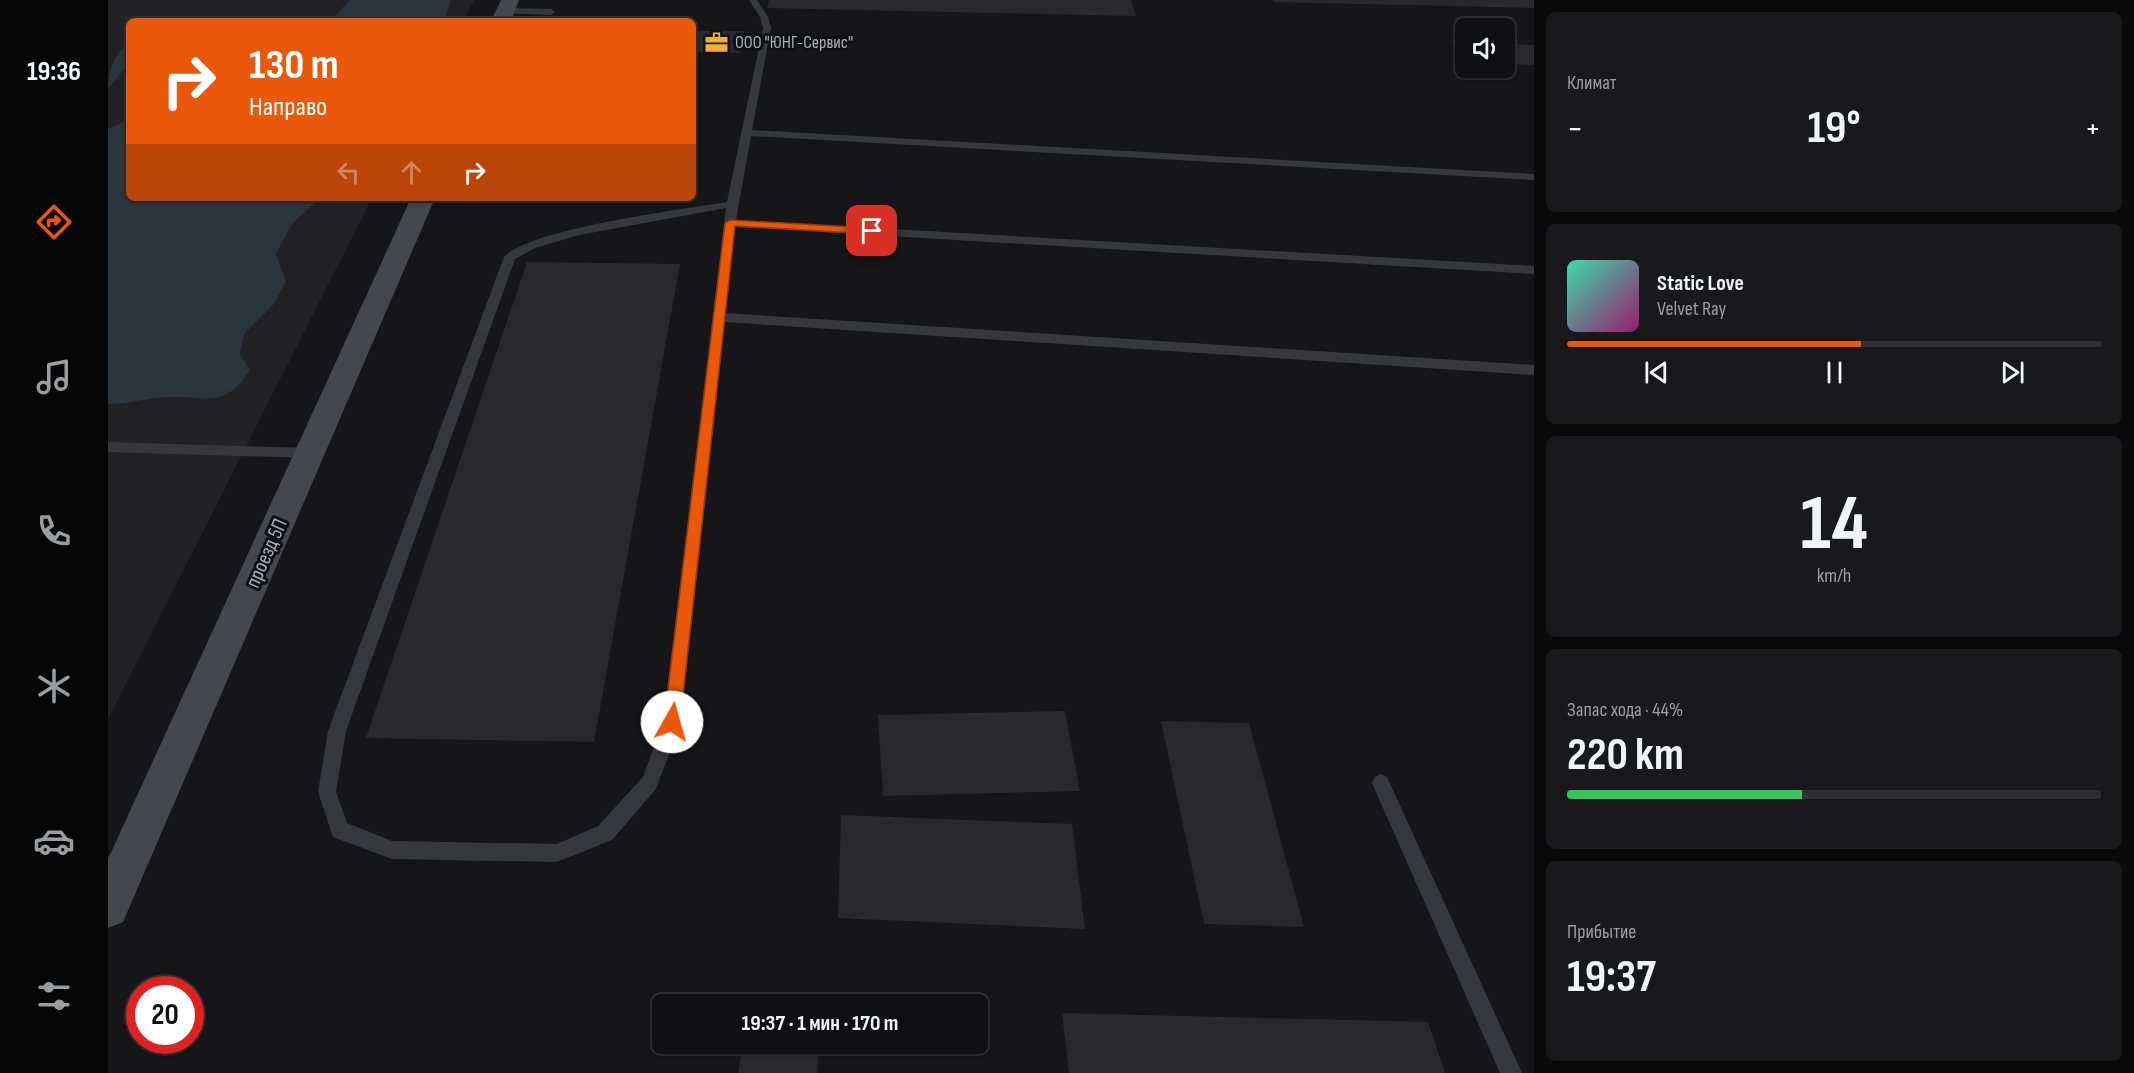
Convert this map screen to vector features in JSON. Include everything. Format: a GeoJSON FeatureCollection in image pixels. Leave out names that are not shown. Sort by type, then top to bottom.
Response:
{"type":"FeatureCollection","features":[{"type":"Feature","properties":{"kind":"street","name":"проезд 5П"},"geometry":{"type":"LineString","coordinates":[[108,907],[422,201]]}},
{"type":"Feature","properties":{"kind":"lane"},"geometry":{"type":"LineString","coordinates":[[732,204],[578,232],[531,245],[510,257],[337,731],[327,792],[340,830],[392,850],[557,853],[605,832],[650,783],[672,722],[732,204],[767,28],[764,17],[753,0]]}},
{"type":"Feature","properties":{"kind":"lane"},"geometry":{"type":"LineString","coordinates":[[505,11],[551,12]]}},
{"type":"Feature","properties":{"kind":"lane"},"geometry":{"type":"LineString","coordinates":[[746,133],[1534,177]]}},
{"type":"Feature","properties":{"kind":"lane"},"geometry":{"type":"LineString","coordinates":[[730,223],[1534,270]]}},
{"type":"Feature","properties":{"kind":"lane"},"geometry":{"type":"LineString","coordinates":[[719,317],[1534,370]]}},
{"type":"Feature","properties":{"kind":"lane"},"geometry":{"type":"LineString","coordinates":[[108,447],[310,453]]}},
{"type":"Feature","properties":{"kind":"lane"},"geometry":{"type":"LineString","coordinates":[[1381,783],[1511,1073]]}},
{"type":"Feature","properties":{"kind":"shaded area"},"geometry":{"type":"Polygon","coordinates":[[[108,0],[474,0],[465,18],[126,18],[126,201],[370,201],[108,719],[108,0]]]}},
{"type":"Feature","properties":{"kind":"shaded area"},"geometry":{"type":"Polygon","coordinates":[[[350,0],[451,0],[445,18],[334,18],[350,0]]]}},
{"type":"Feature","properties":{"kind":"shaded area"},"geometry":{"type":"Polygon","coordinates":[[[126,45],[126,67],[108,89],[109,75],[119,52],[126,45]]]}},
{"type":"Feature","properties":{"kind":"shaded area"},"geometry":{"type":"Polygon","coordinates":[[[126,121],[126,201],[317,201],[292,224],[276,254],[286,282],[273,305],[244,334],[240,354],[250,370],[232,391],[224,395],[216,398],[165,397],[108,404],[108,129],[126,121]]]}},
{"type":"Feature","properties":{"kind":"building"},"geometry":{"type":"Polygon","coordinates":[[[769,0],[1131,0],[1136,16],[767,8],[769,0]]]}},
{"type":"Feature","properties":{"kind":"building"},"geometry":{"type":"Polygon","coordinates":[[[1273,0],[1534,0],[1534,8],[1273,2],[1273,0]]]}},
{"type":"Feature","properties":{"kind":"building","name":"ООО \"ЮНГ-Сервис\""},"geometry":{"type":"Polygon","coordinates":[[[696,31],[744,31],[740,53],[696,52],[696,31]]]}},
{"type":"Feature","properties":{"kind":"building"},"geometry":{"type":"Polygon","coordinates":[[[1515,44],[1534,45],[1534,65],[1515,64],[1515,44]]]}},
{"type":"Feature","properties":{"kind":"building"},"geometry":{"type":"Polygon","coordinates":[[[527,262],[680,264],[594,742],[366,738],[527,262]]]}},
{"type":"Feature","properties":{"kind":"building"},"geometry":{"type":"Polygon","coordinates":[[[1065,711],[1080,791],[883,796],[878,715],[1065,711]]]}},
{"type":"Feature","properties":{"kind":"building"},"geometry":{"type":"Polygon","coordinates":[[[1161,721],[1249,723],[1304,927],[1204,924],[1161,721]]]}},
{"type":"Feature","properties":{"kind":"building"},"geometry":{"type":"Polygon","coordinates":[[[841,815],[1072,824],[1085,929],[838,918],[841,815]]]}},
{"type":"Feature","properties":{"kind":"building"},"geometry":{"type":"Polygon","coordinates":[[[1062,1013],[1428,1022],[1445,1073],[1069,1073],[1062,1013]]]}},
{"type":"Feature","properties":{"kind":"building"},"geometry":{"type":"Polygon","coordinates":[[[741,1054],[819,1054],[817,1073],[738,1073],[741,1054]]]}},
{"type":"Feature","properties":{"kind":"place","name":"ООО \"ЮНГ-Сервис\""},"geometry":{"type":"Point","coordinates":[717,42]}},
{"type":"Feature","properties":{"kind":"route"},"geometry":{"type":"LineString","coordinates":[[672,722],[730,223],[872,231]]}}]}
